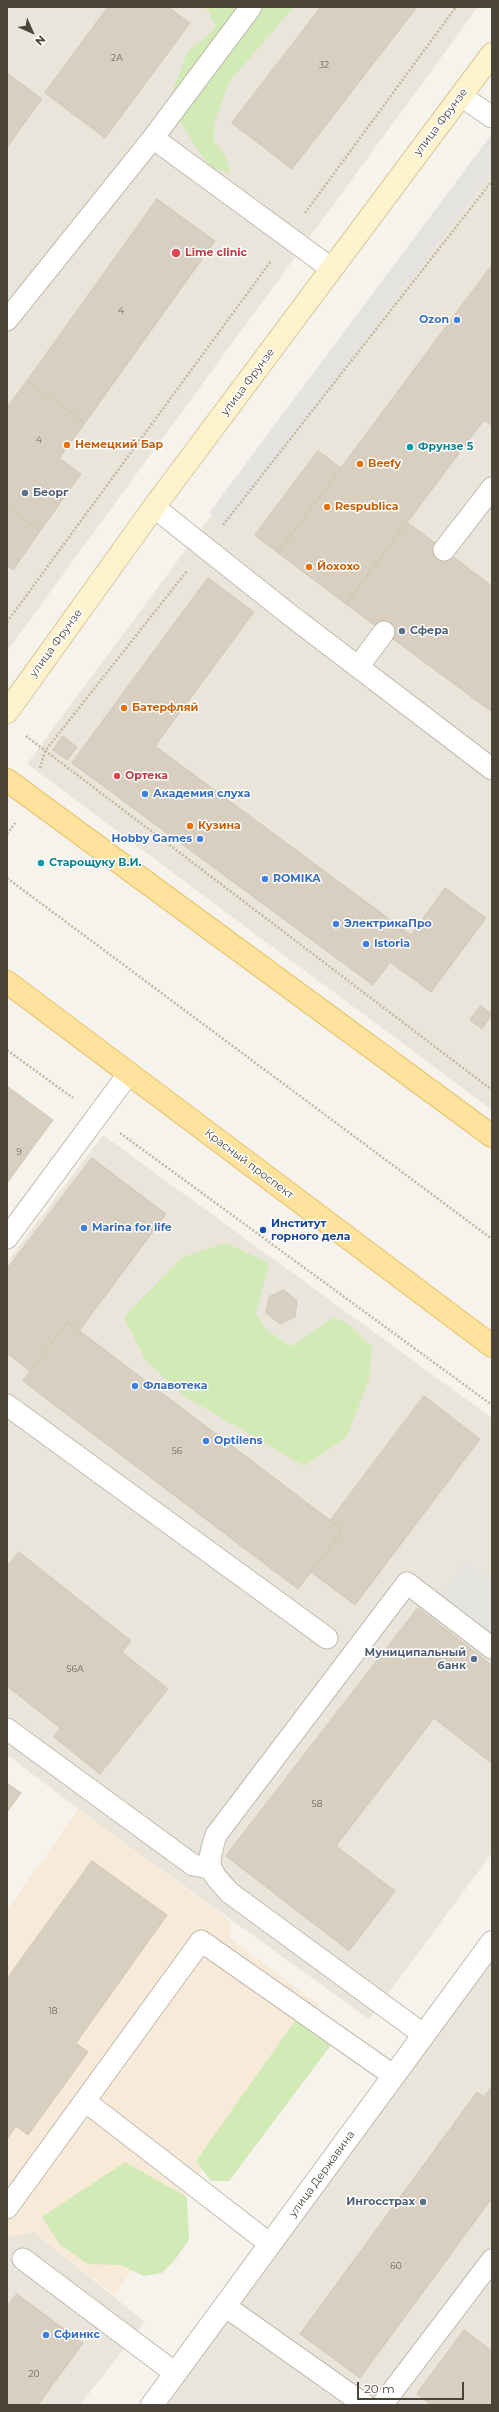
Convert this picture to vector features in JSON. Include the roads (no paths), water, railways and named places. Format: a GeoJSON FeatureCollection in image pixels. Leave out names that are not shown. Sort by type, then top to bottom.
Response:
{"type":"FeatureCollection","features":[{"type":"Feature","properties":{"kind":"main road","name":"улица Фрунзе"},"geometry":{"type":"LineString","coordinates":[[7,712],[154,507],[492,54]]}},
{"type":"Feature","properties":{"kind":"main road"},"geometry":{"type":"LineString","coordinates":[[7,780],[492,1136]]}},
{"type":"Feature","properties":{"kind":"main road","name":"Красный проспект"},"geometry":{"type":"LineString","coordinates":[[7,982],[492,1346]]}},
{"type":"Feature","properties":{"kind":"street","name":"улица Державина"},"geometry":{"type":"LineString","coordinates":[[152,2405],[492,1942]]}},
{"type":"Feature","properties":{"kind":"lane"},"geometry":{"type":"LineString","coordinates":[[7,320],[153,138],[251,7]]}},
{"type":"Feature","properties":{"kind":"lane"},"geometry":{"type":"LineString","coordinates":[[461,96],[492,117]]}},
{"type":"Feature","properties":{"kind":"lane"},"geometry":{"type":"LineString","coordinates":[[153,138],[332,270]]}},
{"type":"Feature","properties":{"kind":"lane"},"geometry":{"type":"LineString","coordinates":[[444,550],[492,488]]}},
{"type":"Feature","properties":{"kind":"lane"},"geometry":{"type":"LineString","coordinates":[[154,507],[358,667],[492,769]]}},
{"type":"Feature","properties":{"kind":"lane"},"geometry":{"type":"LineString","coordinates":[[358,667],[384,632]]}},
{"type":"Feature","properties":{"kind":"lane"},"geometry":{"type":"LineString","coordinates":[[7,1238],[129,1073]]}},
{"type":"Feature","properties":{"kind":"lane"},"geometry":{"type":"LineString","coordinates":[[7,1405],[327,1638]]}},
{"type":"Feature","properties":{"kind":"lane"},"geometry":{"type":"LineString","coordinates":[[424,2035],[230,1893],[210,1868],[209,1857],[216,1835],[406,1583],[492,1648]]}},
{"type":"Feature","properties":{"kind":"lane"},"geometry":{"type":"LineString","coordinates":[[7,1729],[193,1865],[210,1868]]}},
{"type":"Feature","properties":{"kind":"lane"},"geometry":{"type":"LineString","coordinates":[[7,2208],[201,1941],[394,2076]]}},
{"type":"Feature","properties":{"kind":"lane"},"geometry":{"type":"LineString","coordinates":[[85,2101],[270,2244]]}},
{"type":"Feature","properties":{"kind":"lane"},"geometry":{"type":"LineString","coordinates":[[23,2259],[175,2373]]}},
{"type":"Feature","properties":{"kind":"lane"},"geometry":{"type":"LineString","coordinates":[[382,2405],[492,2260]]}},
{"type":"Feature","properties":{"kind":"lane"},"geometry":{"type":"LineString","coordinates":[[225,2306],[365,2405]]}},
{"type":"Feature","properties":{"kind":"place","name":"Lime clinic"},"geometry":{"type":"Point","coordinates":[176,253]}},
{"type":"Feature","properties":{"kind":"place","name":"Ozon"},"geometry":{"type":"Point","coordinates":[457,320]}},
{"type":"Feature","properties":{"kind":"place","name":"Немецкий Бар"},"geometry":{"type":"Point","coordinates":[67,445]}},
{"type":"Feature","properties":{"kind":"place","name":"Фрунзе 5"},"geometry":{"type":"Point","coordinates":[410,447]}},
{"type":"Feature","properties":{"kind":"place","name":"Beefy"},"geometry":{"type":"Point","coordinates":[360,464]}},
{"type":"Feature","properties":{"kind":"place","name":"Беорг"},"geometry":{"type":"Point","coordinates":[25,493]}},
{"type":"Feature","properties":{"kind":"place","name":"Respublica"},"geometry":{"type":"Point","coordinates":[327,507]}},
{"type":"Feature","properties":{"kind":"place","name":"Йохохо"},"geometry":{"type":"Point","coordinates":[309,567]}},
{"type":"Feature","properties":{"kind":"place","name":"Сфера"},"geometry":{"type":"Point","coordinates":[402,631]}},
{"type":"Feature","properties":{"kind":"place","name":"Батерфляй"},"geometry":{"type":"Point","coordinates":[124,708]}},
{"type":"Feature","properties":{"kind":"place","name":"Ортека"},"geometry":{"type":"Point","coordinates":[117,776]}},
{"type":"Feature","properties":{"kind":"place","name":"Академия слуха"},"geometry":{"type":"Point","coordinates":[145,794]}},
{"type":"Feature","properties":{"kind":"place","name":"Кузина"},"geometry":{"type":"Point","coordinates":[190,826]}},
{"type":"Feature","properties":{"kind":"place","name":"Hobby Games"},"geometry":{"type":"Point","coordinates":[200,839]}},
{"type":"Feature","properties":{"kind":"place","name":"Старощуку В.И."},"geometry":{"type":"Point","coordinates":[41,863]}},
{"type":"Feature","properties":{"kind":"place","name":"ROMIKA"},"geometry":{"type":"Point","coordinates":[265,879]}},
{"type":"Feature","properties":{"kind":"place","name":"ЭлектрикаПро"},"geometry":{"type":"Point","coordinates":[336,924]}},
{"type":"Feature","properties":{"kind":"place","name":"Istoria"},"geometry":{"type":"Point","coordinates":[366,944]}},
{"type":"Feature","properties":{"kind":"place","name":"Marina for life"},"geometry":{"type":"Point","coordinates":[84,1228]}},
{"type":"Feature","properties":{"kind":"place","name":"Институт горного дела"},"geometry":{"type":"Point","coordinates":[263,1230]}},
{"type":"Feature","properties":{"kind":"place","name":"Флавотека"},"geometry":{"type":"Point","coordinates":[135,1386]}},
{"type":"Feature","properties":{"kind":"place","name":"Optilens"},"geometry":{"type":"Point","coordinates":[206,1441]}},
{"type":"Feature","properties":{"kind":"place","name":"Муниципальный банк"},"geometry":{"type":"Point","coordinates":[474,1659]}},
{"type":"Feature","properties":{"kind":"place","name":"Ингосстрах"},"geometry":{"type":"Point","coordinates":[423,2202]}},
{"type":"Feature","properties":{"kind":"place","name":"Сфинкс"},"geometry":{"type":"Point","coordinates":[46,2335]}}]}
